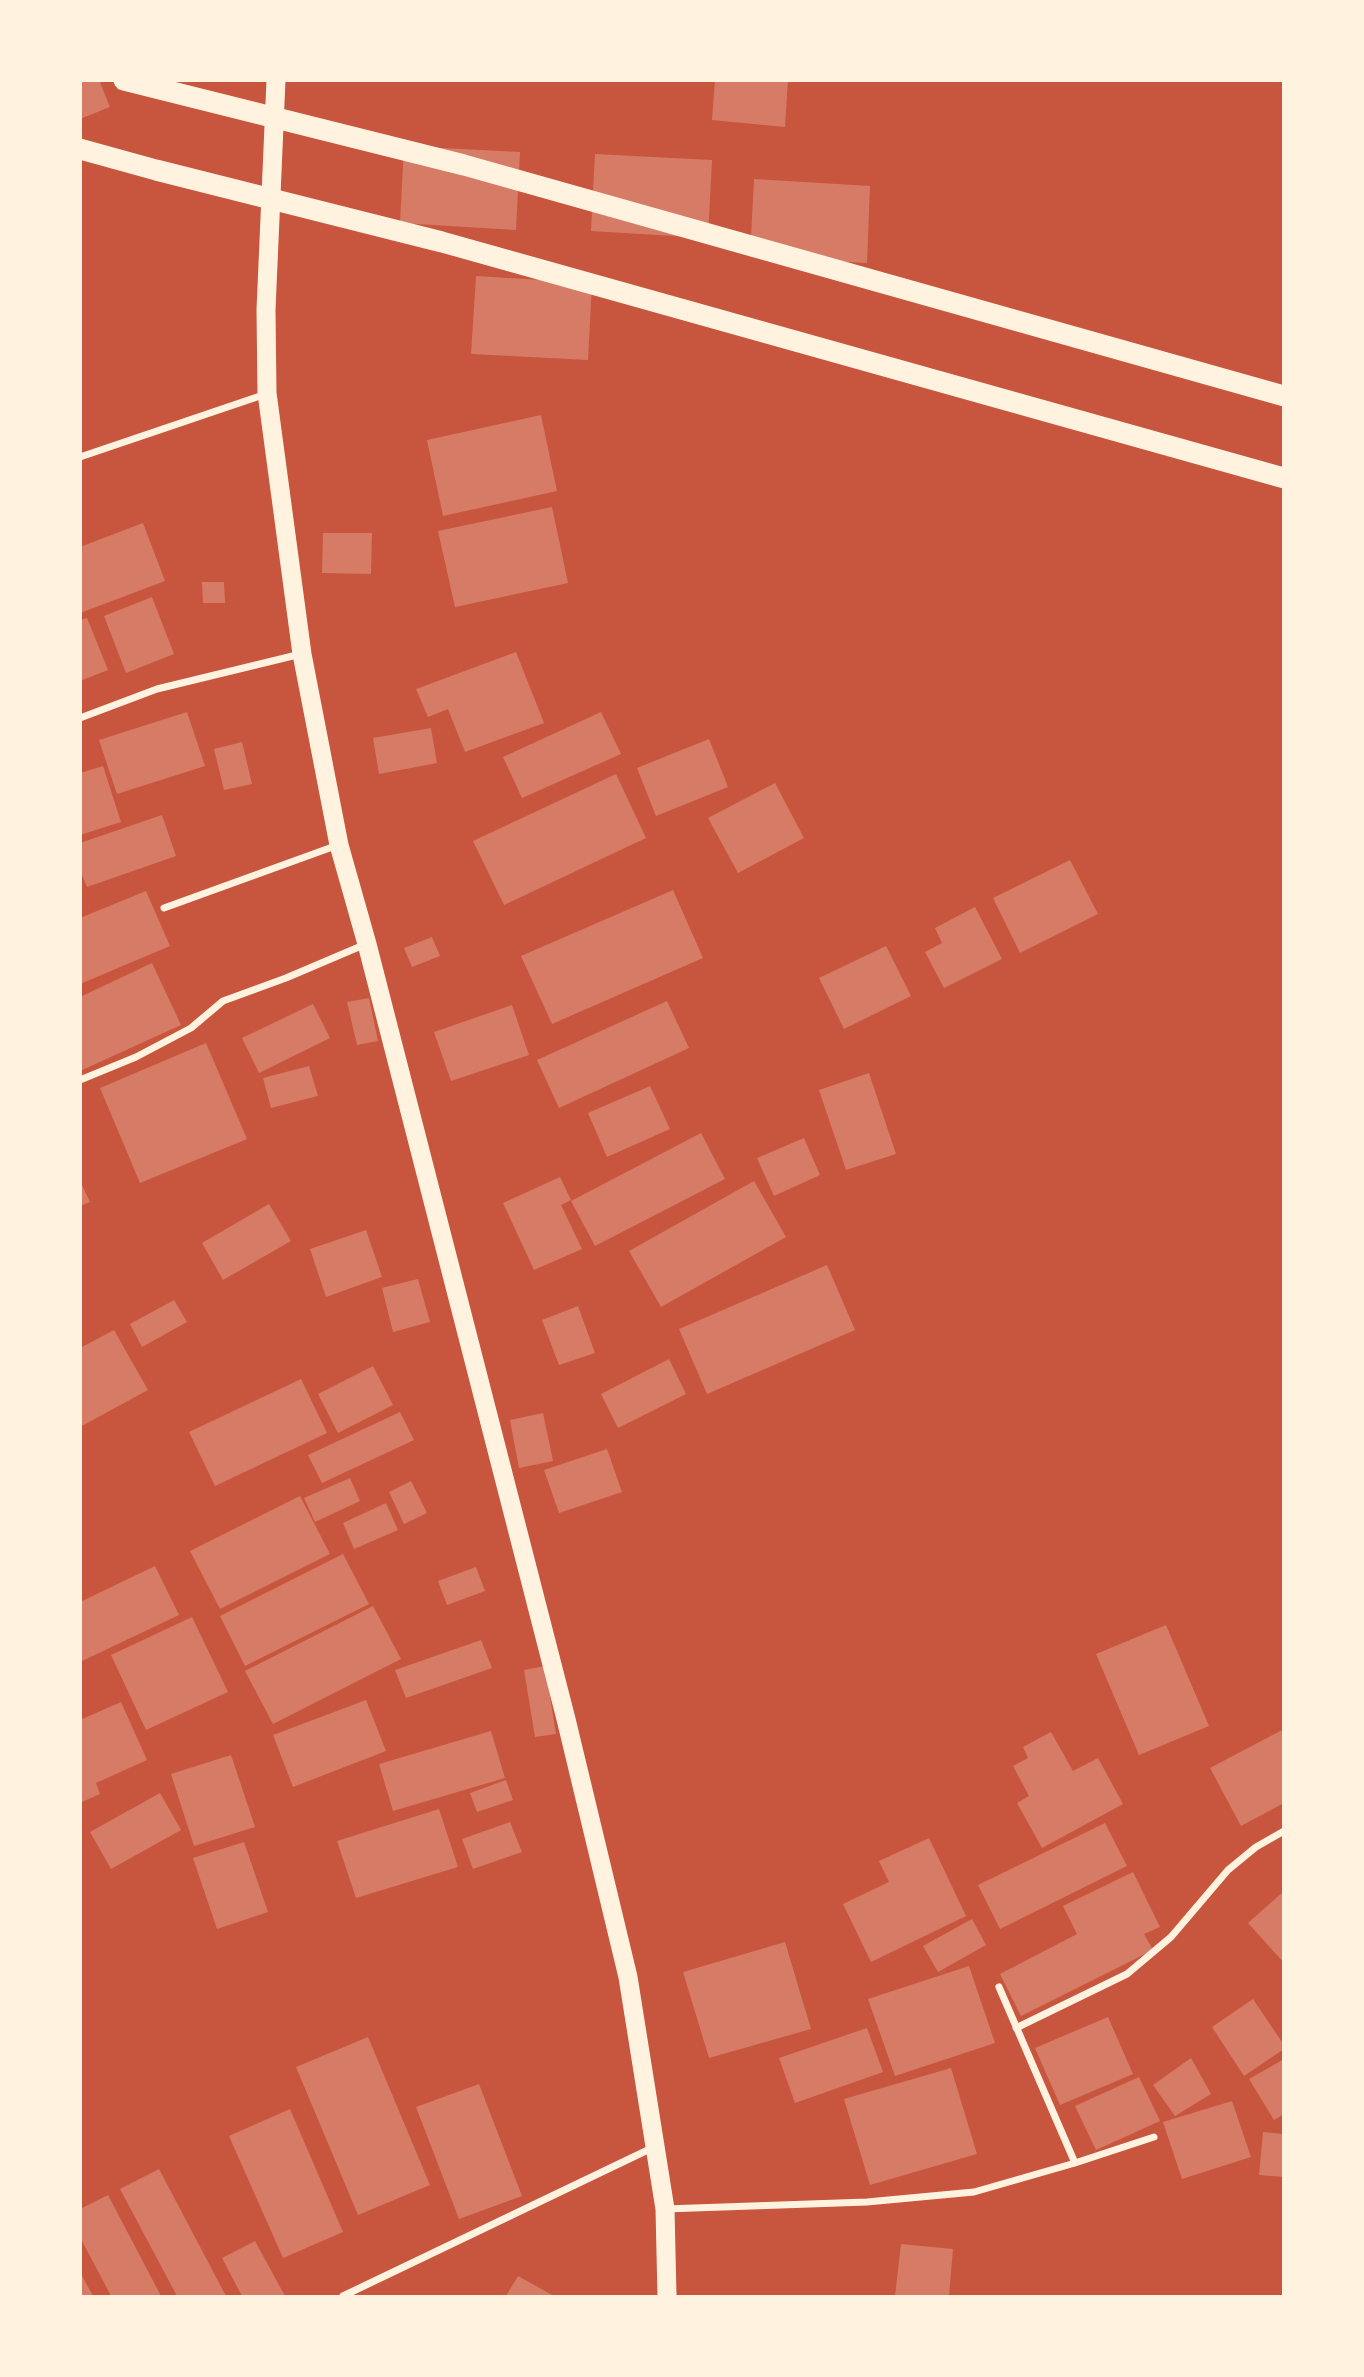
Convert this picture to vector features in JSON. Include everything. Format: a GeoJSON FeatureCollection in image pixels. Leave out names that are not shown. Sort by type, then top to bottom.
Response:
{"type":"FeatureCollection","features":[{"type":"Feature","properties":{"kind":"highway"},"geometry":{"type":"LineString","coordinates":[[124,80],[464,165],[1283,396]]}},
{"type":"Feature","properties":{"kind":"highway"},"geometry":{"type":"LineString","coordinates":[[276,80],[266,310],[267,393],[302,654],[339,845],[367,944],[570,1732],[628,1977],[665,2208],[667,2297]]}},
{"type":"Feature","properties":{"kind":"highway"},"geometry":{"type":"LineString","coordinates":[[80,149],[442,242],[1283,478]]}},
{"type":"Feature","properties":{"kind":"street"},"geometry":{"type":"LineString","coordinates":[[80,457],[267,393]]}},
{"type":"Feature","properties":{"kind":"street"},"geometry":{"type":"LineString","coordinates":[[80,718],[157,689],[302,654]]}},
{"type":"Feature","properties":{"kind":"street"},"geometry":{"type":"LineString","coordinates":[[164,908],[339,845]]}},
{"type":"Feature","properties":{"kind":"street"},"geometry":{"type":"LineString","coordinates":[[80,1080],[136,1057],[191,1028],[223,1001],[367,944]]}},
{"type":"Feature","properties":{"kind":"street"},"geometry":{"type":"LineString","coordinates":[[1016,2028],[1127,1974],[1171,1937],[1228,1870],[1256,1847],[1283,1831]]}},
{"type":"Feature","properties":{"kind":"street"},"geometry":{"type":"LineString","coordinates":[[999,1987],[1075,2163]]}},
{"type":"Feature","properties":{"kind":"street"},"geometry":{"type":"LineString","coordinates":[[665,2208],[923,2198],[974,2192],[1154,2137]]}},
{"type":"Feature","properties":{"kind":"street"},"geometry":{"type":"LineString","coordinates":[[343,2297],[656,2146]]}},
{"type":"Feature","properties":{"kind":"building"},"geometry":{"type":"Polygon","coordinates":[[[80,80],[99,80],[110,107],[80,119],[80,80]]]}},
{"type":"Feature","properties":{"kind":"building"},"geometry":{"type":"Polygon","coordinates":[[[715,80],[788,80],[785,127],[712,120],[715,80]]]}},
{"type":"Feature","properties":{"kind":"building"},"geometry":{"type":"Polygon","coordinates":[[[404,146],[520,152],[516,230],[400,223],[404,146]]]}},
{"type":"Feature","properties":{"kind":"building"},"geometry":{"type":"Polygon","coordinates":[[[595,154],[712,160],[708,238],[591,231],[595,154]]]}},
{"type":"Feature","properties":{"kind":"building"},"geometry":{"type":"Polygon","coordinates":[[[754,179],[870,186],[867,263],[750,257],[754,179]]]}},
{"type":"Feature","properties":{"kind":"building"},"geometry":{"type":"Polygon","coordinates":[[[476,276],[592,283],[588,360],[471,354],[476,276]]]}},
{"type":"Feature","properties":{"kind":"building"},"geometry":{"type":"Polygon","coordinates":[[[541,415],[557,491],[443,516],[427,440],[541,415]]]}},
{"type":"Feature","properties":{"kind":"building"},"geometry":{"type":"Polygon","coordinates":[[[552,507],[568,583],[455,607],[438,531],[552,507]]]}},
{"type":"Feature","properties":{"kind":"building"},"geometry":{"type":"Polygon","coordinates":[[[143,523],[165,581],[80,613],[80,547],[143,523]]]}},
{"type":"Feature","properties":{"kind":"building"},"geometry":{"type":"Polygon","coordinates":[[[323,533],[372,533],[371,574],[322,573],[323,533]]]}},
{"type":"Feature","properties":{"kind":"building"},"geometry":{"type":"Polygon","coordinates":[[[202,582],[224,582],[225,603],[203,603],[202,582]]]}},
{"type":"Feature","properties":{"kind":"building"},"geometry":{"type":"Polygon","coordinates":[[[152,597],[174,654],[126,673],[104,616],[152,597]]]}},
{"type":"Feature","properties":{"kind":"building"},"geometry":{"type":"Polygon","coordinates":[[[87,618],[108,670],[80,681],[80,620],[87,618]]]}},
{"type":"Feature","properties":{"kind":"building"},"geometry":{"type":"Polygon","coordinates":[[[516,652],[544,723],[465,752],[448,709],[428,717],[416,689],[516,652]]]}},
{"type":"Feature","properties":{"kind":"building"},"geometry":{"type":"Polygon","coordinates":[[[187,712],[205,766],[117,794],[99,740],[187,712]]]}},
{"type":"Feature","properties":{"kind":"building"},"geometry":{"type":"Polygon","coordinates":[[[601,712],[621,754],[522,798],[503,757],[601,712]]]}},
{"type":"Feature","properties":{"kind":"building"},"geometry":{"type":"Polygon","coordinates":[[[431,728],[437,763],[379,774],[373,738],[431,728]]]}},
{"type":"Feature","properties":{"kind":"building"},"geometry":{"type":"Polygon","coordinates":[[[709,739],[728,787],[656,816],[637,768],[709,739]]]}},
{"type":"Feature","properties":{"kind":"building"},"geometry":{"type":"Polygon","coordinates":[[[242,742],[252,784],[224,790],[214,749],[242,742]]]}},
{"type":"Feature","properties":{"kind":"building"},"geometry":{"type":"Polygon","coordinates":[[[103,766],[121,822],[80,835],[80,773],[103,766]]]}},
{"type":"Feature","properties":{"kind":"building"},"geometry":{"type":"Polygon","coordinates":[[[616,774],[646,838],[504,905],[473,841],[616,774]]]}},
{"type":"Feature","properties":{"kind":"building"},"geometry":{"type":"Polygon","coordinates":[[[775,783],[804,838],[738,873],[708,818],[775,783]]]}},
{"type":"Feature","properties":{"kind":"building"},"geometry":{"type":"Polygon","coordinates":[[[162,815],[176,856],[87,887],[80,870],[80,843],[162,815]]]}},
{"type":"Feature","properties":{"kind":"building"},"geometry":{"type":"Polygon","coordinates":[[[1070,860],[1098,914],[1020,953],[993,898],[1070,860]]]}},
{"type":"Feature","properties":{"kind":"building"},"geometry":{"type":"Polygon","coordinates":[[[673,890],[703,958],[552,1024],[521,956],[673,890]]]}},
{"type":"Feature","properties":{"kind":"building"},"geometry":{"type":"Polygon","coordinates":[[[146,891],[170,946],[80,984],[80,918],[146,891]]]}},
{"type":"Feature","properties":{"kind":"building"},"geometry":{"type":"Polygon","coordinates":[[[975,907],[1002,959],[944,988],[925,952],[942,943],[935,928],[975,907]]]}},
{"type":"Feature","properties":{"kind":"building"},"geometry":{"type":"Polygon","coordinates":[[[432,937],[440,956],[412,967],[404,948],[432,937]]]}},
{"type":"Feature","properties":{"kind":"building"},"geometry":{"type":"Polygon","coordinates":[[[886,946],[911,996],[844,1029],[819,978],[886,946]]]}},
{"type":"Feature","properties":{"kind":"building"},"geometry":{"type":"Polygon","coordinates":[[[152,963],[181,1025],[80,1071],[80,997],[152,963]]]}},
{"type":"Feature","properties":{"kind":"building"},"geometry":{"type":"Polygon","coordinates":[[[369,998],[378,1041],[357,1045],[347,1002],[369,998]]]}},
{"type":"Feature","properties":{"kind":"building"},"geometry":{"type":"Polygon","coordinates":[[[667,1001],[689,1048],[559,1108],[537,1060],[667,1001]]]}},
{"type":"Feature","properties":{"kind":"building"},"geometry":{"type":"Polygon","coordinates":[[[313,1004],[330,1038],[259,1073],[242,1038],[313,1004]]]}},
{"type":"Feature","properties":{"kind":"building"},"geometry":{"type":"Polygon","coordinates":[[[512,1005],[529,1055],[451,1081],[434,1032],[512,1005]]]}},
{"type":"Feature","properties":{"kind":"building"},"geometry":{"type":"Polygon","coordinates":[[[206,1043],[247,1139],[140,1183],[100,1088],[206,1043]]]}},
{"type":"Feature","properties":{"kind":"building"},"geometry":{"type":"Polygon","coordinates":[[[309,1066],[318,1096],[271,1108],[263,1078],[309,1066]]]}},
{"type":"Feature","properties":{"kind":"building"},"geometry":{"type":"Polygon","coordinates":[[[869,1073],[896,1154],[846,1170],[819,1090],[869,1073]]]}},
{"type":"Feature","properties":{"kind":"building"},"geometry":{"type":"Polygon","coordinates":[[[650,1086],[670,1129],[607,1157],[588,1113],[650,1086]]]}},
{"type":"Feature","properties":{"kind":"building"},"geometry":{"type":"Polygon","coordinates":[[[701,1133],[725,1179],[595,1246],[571,1201],[701,1133]]]}},
{"type":"Feature","properties":{"kind":"building"},"geometry":{"type":"Polygon","coordinates":[[[804,1138],[820,1175],[774,1196],[757,1158],[804,1138]]]}},
{"type":"Feature","properties":{"kind":"building"},"geometry":{"type":"Polygon","coordinates":[[[560,1177],[571,1200],[561,1205],[582,1249],[534,1270],[503,1203],[560,1177]]]}},
{"type":"Feature","properties":{"kind":"building"},"geometry":{"type":"Polygon","coordinates":[[[80,1181],[90,1202],[80,1206],[80,1181]]]}},
{"type":"Feature","properties":{"kind":"building"},"geometry":{"type":"Polygon","coordinates":[[[754,1181],[786,1237],[661,1307],[629,1251],[754,1181]]]}},
{"type":"Feature","properties":{"kind":"building"},"geometry":{"type":"Polygon","coordinates":[[[269,1204],[291,1241],[223,1280],[202,1243],[269,1204]]]}},
{"type":"Feature","properties":{"kind":"building"},"geometry":{"type":"Polygon","coordinates":[[[366,1230],[382,1277],[326,1297],[310,1249],[366,1230]]]}},
{"type":"Feature","properties":{"kind":"building"},"geometry":{"type":"Polygon","coordinates":[[[827,1265],[855,1330],[707,1394],[679,1329],[827,1265]]]}},
{"type":"Feature","properties":{"kind":"building"},"geometry":{"type":"Polygon","coordinates":[[[418,1279],[430,1322],[393,1332],[382,1288],[418,1279]]]}},
{"type":"Feature","properties":{"kind":"building"},"geometry":{"type":"Polygon","coordinates":[[[174,1300],[187,1322],[142,1347],[130,1324],[174,1300]]]}},
{"type":"Feature","properties":{"kind":"building"},"geometry":{"type":"Polygon","coordinates":[[[578,1306],[595,1353],[559,1365],[542,1320],[578,1306]]]}},
{"type":"Feature","properties":{"kind":"building"},"geometry":{"type":"Polygon","coordinates":[[[114,1330],[148,1390],[80,1427],[80,1348],[114,1330]]]}},
{"type":"Feature","properties":{"kind":"building"},"geometry":{"type":"Polygon","coordinates":[[[669,1359],[686,1394],[618,1428],[601,1394],[669,1359]]]}},
{"type":"Feature","properties":{"kind":"building"},"geometry":{"type":"Polygon","coordinates":[[[373,1366],[393,1405],[338,1433],[318,1394],[373,1366]]]}},
{"type":"Feature","properties":{"kind":"building"},"geometry":{"type":"Polygon","coordinates":[[[301,1379],[327,1433],[215,1486],[189,1432],[301,1379]]]}},
{"type":"Feature","properties":{"kind":"building"},"geometry":{"type":"Polygon","coordinates":[[[400,1412],[414,1440],[322,1483],[308,1455],[400,1412]]]}},
{"type":"Feature","properties":{"kind":"building"},"geometry":{"type":"Polygon","coordinates":[[[543,1413],[553,1461],[519,1468],[510,1420],[543,1413]]]}},
{"type":"Feature","properties":{"kind":"building"},"geometry":{"type":"Polygon","coordinates":[[[607,1449],[622,1492],[559,1513],[544,1470],[607,1449]]]}},
{"type":"Feature","properties":{"kind":"building"},"geometry":{"type":"Polygon","coordinates":[[[350,1478],[360,1501],[315,1522],[304,1498],[350,1478]]]}},
{"type":"Feature","properties":{"kind":"building"},"geometry":{"type":"Polygon","coordinates":[[[411,1481],[427,1513],[404,1524],[389,1492],[411,1481]]]}},
{"type":"Feature","properties":{"kind":"building"},"geometry":{"type":"Polygon","coordinates":[[[300,1496],[330,1554],[220,1609],[190,1551],[300,1496]]]}},
{"type":"Feature","properties":{"kind":"building"},"geometry":{"type":"Polygon","coordinates":[[[386,1503],[398,1530],[354,1549],[343,1523],[386,1503]]]}},
{"type":"Feature","properties":{"kind":"building"},"geometry":{"type":"Polygon","coordinates":[[[343,1554],[369,1604],[245,1666],[220,1616],[343,1554]]]}},
{"type":"Feature","properties":{"kind":"building"},"geometry":{"type":"Polygon","coordinates":[[[155,1566],[179,1615],[80,1662],[80,1602],[155,1566]]]}},
{"type":"Feature","properties":{"kind":"building"},"geometry":{"type":"Polygon","coordinates":[[[476,1567],[485,1591],[447,1605],[438,1581],[476,1567]]]}},
{"type":"Feature","properties":{"kind":"building"},"geometry":{"type":"Polygon","coordinates":[[[373,1606],[401,1659],[273,1724],[245,1671],[373,1606]]]}},
{"type":"Feature","properties":{"kind":"building"},"geometry":{"type":"Polygon","coordinates":[[[192,1617],[228,1692],[146,1730],[111,1655],[192,1617]]]}},
{"type":"Feature","properties":{"kind":"building"},"geometry":{"type":"Polygon","coordinates":[[[1166,1625],[1209,1726],[1139,1755],[1096,1654],[1166,1625]]]}},
{"type":"Feature","properties":{"kind":"building"},"geometry":{"type":"Polygon","coordinates":[[[481,1640],[492,1668],[406,1698],[395,1670],[481,1640]]]}},
{"type":"Feature","properties":{"kind":"building"},"geometry":{"type":"Polygon","coordinates":[[[545,1666],[556,1734],[535,1737],[524,1670],[545,1666]]]}},
{"type":"Feature","properties":{"kind":"building"},"geometry":{"type":"Polygon","coordinates":[[[366,1700],[386,1751],[293,1787],[273,1735],[366,1700]]]}},
{"type":"Feature","properties":{"kind":"building"},"geometry":{"type":"Polygon","coordinates":[[[121,1702],[147,1760],[96,1783],[100,1794],[80,1803],[80,1720],[121,1702]]]}},
{"type":"Feature","properties":{"kind":"building"},"geometry":{"type":"Polygon","coordinates":[[[1284,1729],[1284,1803],[1241,1826],[1210,1768],[1284,1729]]]}},
{"type":"Feature","properties":{"kind":"building"},"geometry":{"type":"Polygon","coordinates":[[[491,1731],[505,1778],[393,1811],[379,1764],[491,1731]]]}},
{"type":"Feature","properties":{"kind":"building"},"geometry":{"type":"Polygon","coordinates":[[[1051,1732],[1073,1771],[1098,1758],[1123,1804],[1042,1848],[1017,1803],[1029,1796],[1013,1766],[1028,1758],[1023,1747],[1051,1732]]]}},
{"type":"Feature","properties":{"kind":"building"},"geometry":{"type":"Polygon","coordinates":[[[231,1755],[255,1827],[194,1846],[171,1774],[231,1755]]]}},
{"type":"Feature","properties":{"kind":"building"},"geometry":{"type":"Polygon","coordinates":[[[506,1780],[513,1800],[477,1812],[470,1793],[506,1780]]]}},
{"type":"Feature","properties":{"kind":"building"},"geometry":{"type":"Polygon","coordinates":[[[160,1793],[181,1830],[111,1869],[90,1832],[160,1793]]]}},
{"type":"Feature","properties":{"kind":"building"},"geometry":{"type":"Polygon","coordinates":[[[439,1809],[458,1867],[356,1898],[337,1841],[439,1809]]]}},
{"type":"Feature","properties":{"kind":"building"},"geometry":{"type":"Polygon","coordinates":[[[510,1822],[522,1852],[473,1869],[462,1839],[510,1822]]]}},
{"type":"Feature","properties":{"kind":"building"},"geometry":{"type":"Polygon","coordinates":[[[1105,1823],[1127,1866],[1000,1929],[978,1885],[1105,1823]]]}},
{"type":"Feature","properties":{"kind":"building"},"geometry":{"type":"Polygon","coordinates":[[[929,1838],[966,1916],[871,1962],[843,1904],[889,1882],[879,1861],[929,1838]]]}},
{"type":"Feature","properties":{"kind":"building"},"geometry":{"type":"Polygon","coordinates":[[[244,1842],[268,1912],[217,1929],[193,1858],[244,1842]]]}},
{"type":"Feature","properties":{"kind":"building"},"geometry":{"type":"Polygon","coordinates":[[[1133,1872],[1160,1927],[1144,1934],[1153,1950],[1021,2016],[1000,1974],[1077,1934],[1063,1906],[1133,1872]]]}},
{"type":"Feature","properties":{"kind":"building"},"geometry":{"type":"Polygon","coordinates":[[[1284,1891],[1284,1963],[1248,1923],[1284,1891]]]}},
{"type":"Feature","properties":{"kind":"building"},"geometry":{"type":"Polygon","coordinates":[[[972,1919],[986,1945],[938,1972],[923,1946],[972,1919]]]}},
{"type":"Feature","properties":{"kind":"building"},"geometry":{"type":"Polygon","coordinates":[[[785,1942],[811,2029],[709,2058],[683,1972],[785,1942]]]}},
{"type":"Feature","properties":{"kind":"building"},"geometry":{"type":"Polygon","coordinates":[[[969,1966],[995,2043],[895,2076],[868,1999],[969,1966]]]}},
{"type":"Feature","properties":{"kind":"building"},"geometry":{"type":"Polygon","coordinates":[[[1253,1999],[1284,2045],[1284,2049],[1244,2076],[1212,2027],[1253,1999]]]}},
{"type":"Feature","properties":{"kind":"building"},"geometry":{"type":"Polygon","coordinates":[[[1108,2017],[1133,2074],[1060,2105],[1035,2048],[1108,2017]]]}},
{"type":"Feature","properties":{"kind":"building"},"geometry":{"type":"Polygon","coordinates":[[[867,2028],[883,2072],[795,2103],[779,2058],[867,2028]]]}},
{"type":"Feature","properties":{"kind":"building"},"geometry":{"type":"Polygon","coordinates":[[[368,2037],[430,2185],[358,2215],[296,2067],[368,2037]]]}},
{"type":"Feature","properties":{"kind":"building"},"geometry":{"type":"Polygon","coordinates":[[[1191,2058],[1211,2094],[1175,2116],[1153,2085],[1191,2058]]]}},
{"type":"Feature","properties":{"kind":"building"},"geometry":{"type":"Polygon","coordinates":[[[1284,2059],[1284,2114],[1274,2120],[1249,2079],[1284,2059]]]}},
{"type":"Feature","properties":{"kind":"building"},"geometry":{"type":"Polygon","coordinates":[[[951,2068],[977,2154],[870,2185],[844,2099],[951,2068]]]}},
{"type":"Feature","properties":{"kind":"building"},"geometry":{"type":"Polygon","coordinates":[[[1139,2077],[1160,2121],[1096,2150],[1075,2106],[1139,2077]]]}},
{"type":"Feature","properties":{"kind":"building"},"geometry":{"type":"Polygon","coordinates":[[[479,2084],[522,2196],[459,2219],[416,2107],[479,2084]]]}},
{"type":"Feature","properties":{"kind":"building"},"geometry":{"type":"Polygon","coordinates":[[[1232,2101],[1251,2157],[1182,2179],[1163,2122],[1232,2101]]]}},
{"type":"Feature","properties":{"kind":"building"},"geometry":{"type":"Polygon","coordinates":[[[290,2109],[343,2232],[283,2258],[229,2136],[290,2109]]]}},
{"type":"Feature","properties":{"kind":"building"},"geometry":{"type":"Polygon","coordinates":[[[1263,2132],[1284,2134],[1284,2177],[1259,2175],[1263,2132]]]}},
{"type":"Feature","properties":{"kind":"building"},"geometry":{"type":"Polygon","coordinates":[[[159,2169],[226,2296],[177,2296],[120,2189],[159,2169]]]}},
{"type":"Feature","properties":{"kind":"building"},"geometry":{"type":"Polygon","coordinates":[[[108,2195],[161,2296],[111,2296],[80,2237],[80,2209],[108,2195]]]}},
{"type":"Feature","properties":{"kind":"building"},"geometry":{"type":"Polygon","coordinates":[[[255,2241],[285,2296],[242,2296],[222,2258],[255,2241]]]}},
{"type":"Feature","properties":{"kind":"building"},"geometry":{"type":"Polygon","coordinates":[[[901,2244],[953,2249],[949,2296],[895,2296],[901,2244]]]}},
{"type":"Feature","properties":{"kind":"building"},"geometry":{"type":"Polygon","coordinates":[[[80,2272],[93,2296],[80,2296],[80,2272]]]}},
{"type":"Feature","properties":{"kind":"building"},"geometry":{"type":"Polygon","coordinates":[[[518,2276],[554,2296],[506,2296],[518,2276]]]}}]}
